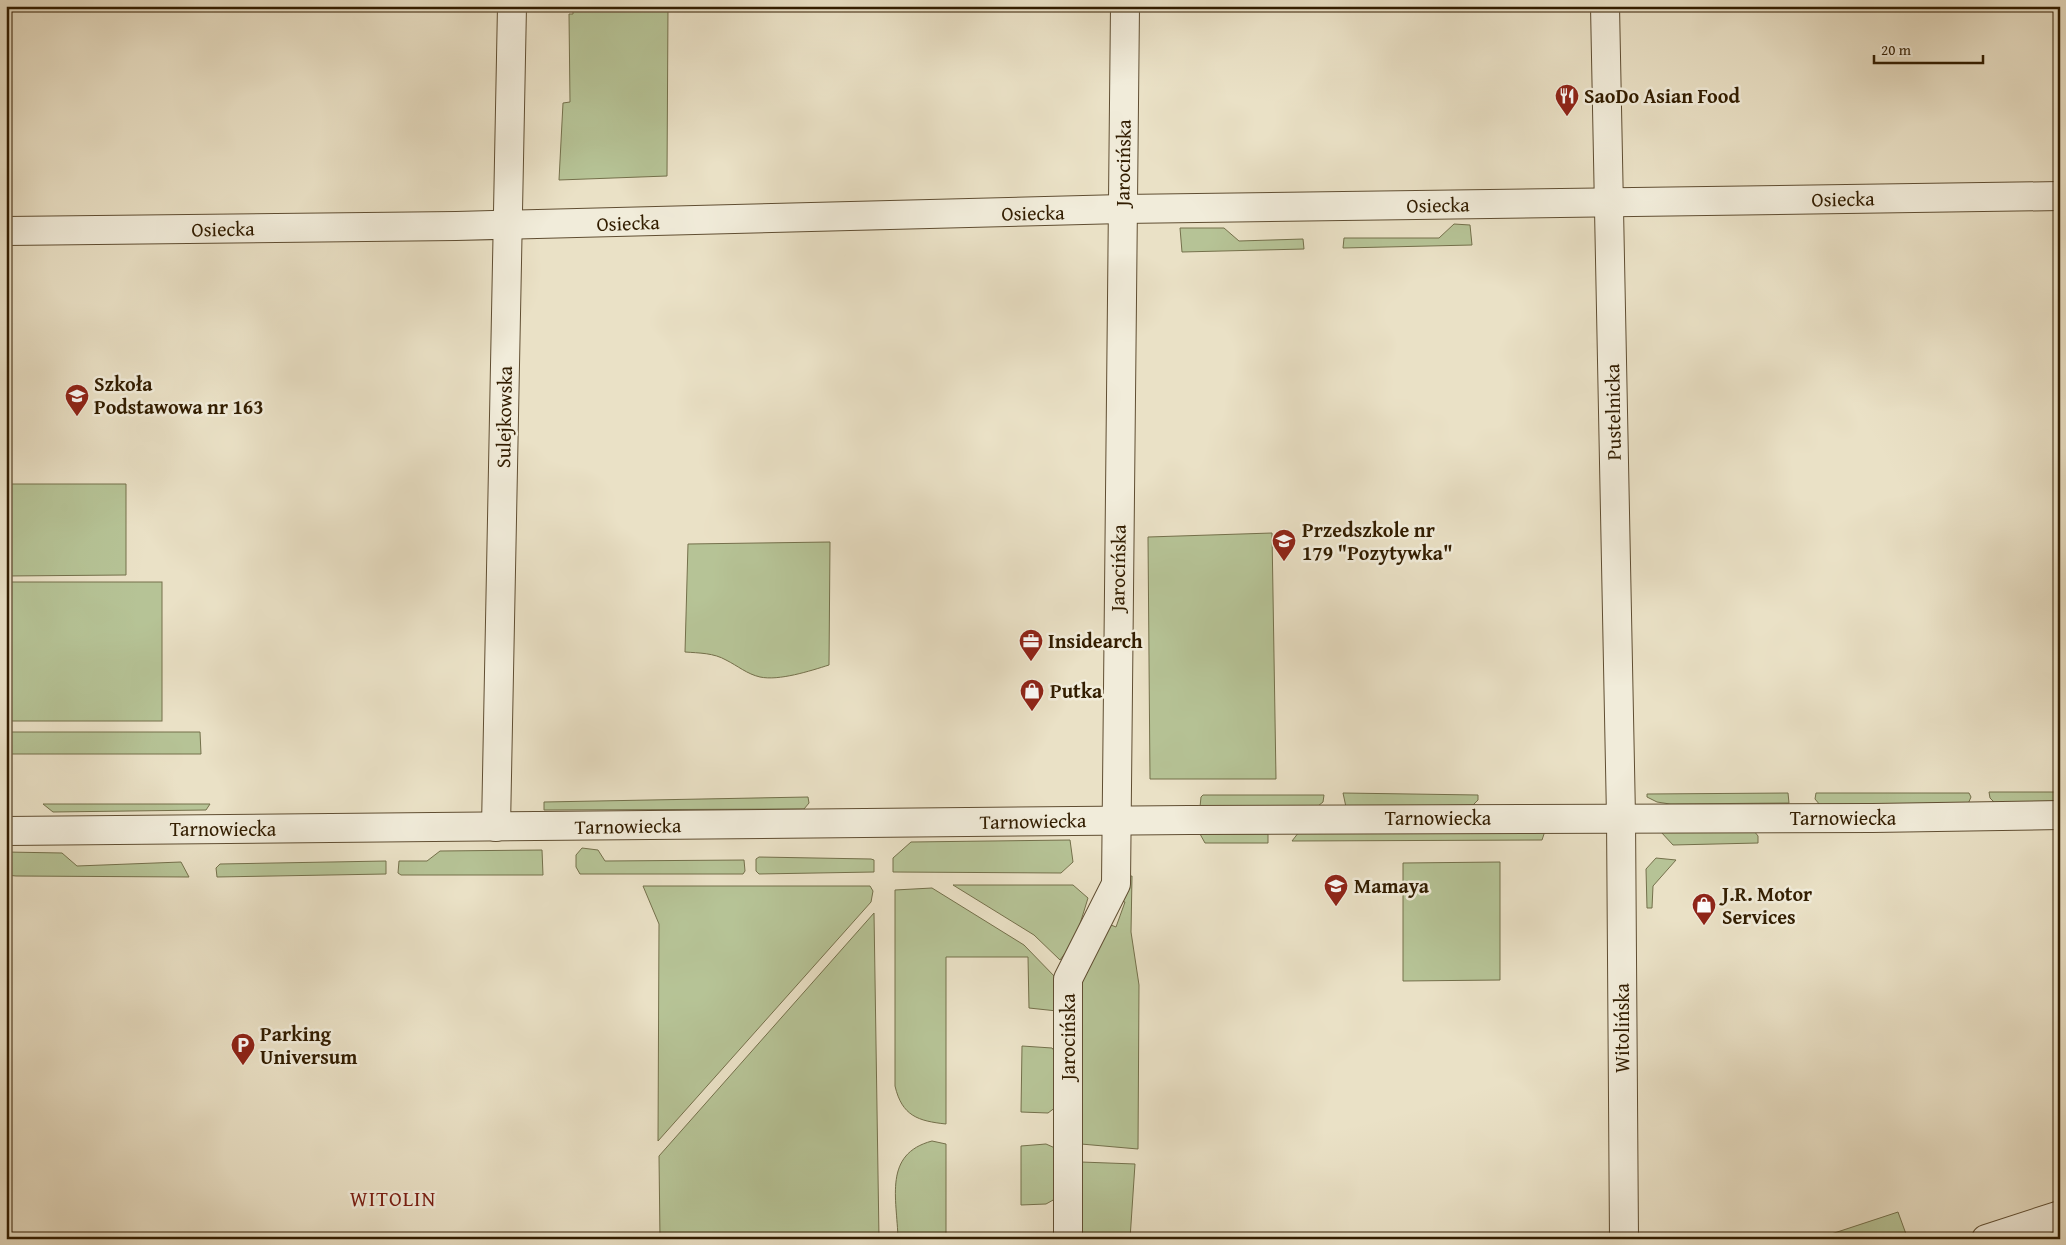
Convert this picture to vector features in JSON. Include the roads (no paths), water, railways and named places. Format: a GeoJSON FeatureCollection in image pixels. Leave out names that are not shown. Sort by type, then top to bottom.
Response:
{"type":"FeatureCollection","features":[{"type":"Feature","properties":{"kind":"street","name":"Sulejkowska"},"geometry":{"type":"LineString","coordinates":[[496,827],[512,6]]}},
{"type":"Feature","properties":{"kind":"street","name":"Jarocińska"},"geometry":{"type":"LineString","coordinates":[[1068,1239],[1068,979],[1116,884],[1115,821],[1125,6]]}},
{"type":"Feature","properties":{"kind":"street","name":"Pustelnicka"},"geometry":{"type":"LineString","coordinates":[[1606,6],[1620,817]]}},
{"type":"Feature","properties":{"kind":"street","name":"Osiecka"},"geometry":{"type":"LineString","coordinates":[[6,231],[508,224],[1040,213],[1122,209],[2060,196]]}},
{"type":"Feature","properties":{"kind":"street","name":"Tarnowiecka"},"geometry":{"type":"LineString","coordinates":[[6,831],[1620,817],[1872,818],[2060,815]]}},
{"type":"Feature","properties":{"kind":"street","name":"Witolińska"},"geometry":{"type":"LineString","coordinates":[[1620,817],[1624,1239]]}},
{"type":"Feature","properties":{"kind":"street"},"geometry":{"type":"LineString","coordinates":[[1986,1239],[2060,1215]]}},
{"type":"Feature","properties":{"kind":"place","name":"SaoDo Asian Food"},"geometry":{"type":"Point","coordinates":[1567,117]}},
{"type":"Feature","properties":{"kind":"place","name":"Szkoła Podstawowa nr 163"},"geometry":{"type":"Point","coordinates":[77,417]}},
{"type":"Feature","properties":{"kind":"place","name":"Przedszkole nr 179 \"Pozytywka\""},"geometry":{"type":"Point","coordinates":[1284,562]}},
{"type":"Feature","properties":{"kind":"place","name":"Insidearch"},"geometry":{"type":"Point","coordinates":[1031,662]}},
{"type":"Feature","properties":{"kind":"place","name":"Putka"},"geometry":{"type":"Point","coordinates":[1032,712]}},
{"type":"Feature","properties":{"kind":"place","name":"Mamaya"},"geometry":{"type":"Point","coordinates":[1336,907]}},
{"type":"Feature","properties":{"kind":"place","name":"J.R. Motor Services"},"geometry":{"type":"Point","coordinates":[1704,926]}},
{"type":"Feature","properties":{"kind":"place","name":"Parking Universum"},"geometry":{"type":"Point","coordinates":[243,1066]}},
{"type":"Feature","properties":{"kind":"district","name":"WITOLIN"},"geometry":{"type":"Point","coordinates":[393,1199]}}]}
